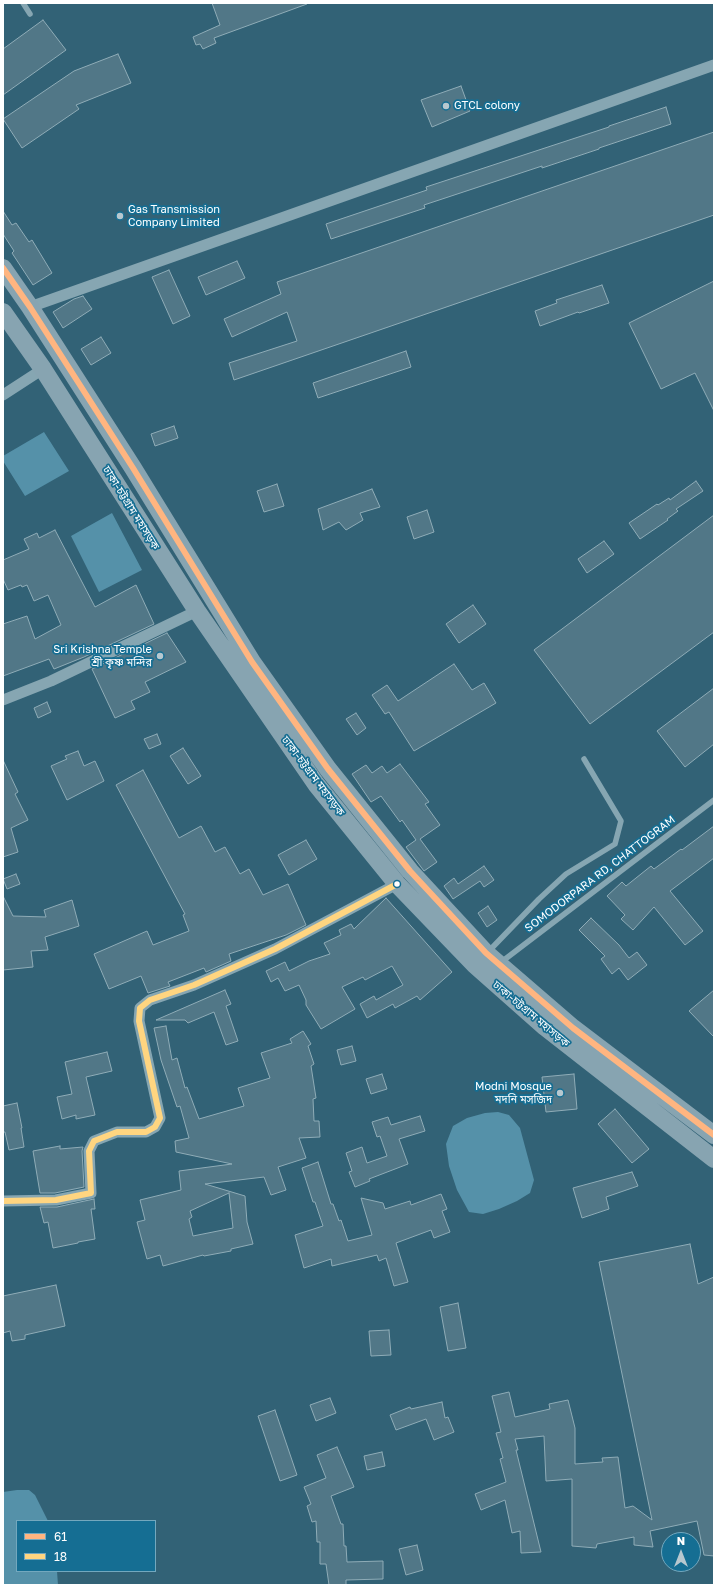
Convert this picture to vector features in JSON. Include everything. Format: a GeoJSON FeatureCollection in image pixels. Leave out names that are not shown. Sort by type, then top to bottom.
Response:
{"type":"FeatureCollection","features":[{"type":"Feature","properties":{"kind":"highway","name":"ঢাকা-চট্টগ্রাম মহাসড়ক"},"geometry":{"type":"LineString","coordinates":[[3,268],[30,307],[133,468],[252,662],[338,781],[410,870],[492,959],[573,1028],[714,1135]]}},
{"type":"Feature","properties":{"kind":"highway","name":"ঢাকা-চট্টগ্রাম মহাসড়ক"},"geometry":{"type":"LineString","coordinates":[[3,312],[43,369],[197,611],[316,784],[397,884],[475,965],[539,1022],[714,1160]]}},
{"type":"Feature","properties":{"kind":"street"},"geometry":{"type":"LineString","coordinates":[[30,307],[714,65]]}},
{"type":"Feature","properties":{"kind":"street"},"geometry":{"type":"LineString","coordinates":[[3,396],[43,369]]}},
{"type":"Feature","properties":{"kind":"street"},"geometry":{"type":"LineString","coordinates":[[3,700],[51,681],[197,611]]}},
{"type":"Feature","properties":{"kind":"street"},"geometry":{"type":"LineString","coordinates":[[3,1201],[56,1200],[92,1193],[89,1151],[94,1141],[117,1132],[146,1132],[155,1127],[160,1118],[139,1021],[140,1008],[150,1000],[194,985],[275,949],[397,884]]}},
{"type":"Feature","properties":{"kind":"lane"},"geometry":{"type":"LineString","coordinates":[[23,3],[30,14]]}},
{"type":"Feature","properties":{"kind":"lane"},"geometry":{"type":"LineString","coordinates":[[492,959],[524,916],[539,899],[566,874],[615,844],[621,821],[584,759]]}},
{"type":"Feature","properties":{"kind":"lane","name":"SOMODORPARA RD, CHATTOGRAM"},"geometry":{"type":"LineString","coordinates":[[492,959],[714,800]]}},
{"type":"Feature","properties":{"kind":"water"},"geometry":{"type":"Polygon","coordinates":[[[44,432],[69,471],[25,496],[3,461],[3,456],[44,432]]]}},
{"type":"Feature","properties":{"kind":"water"},"geometry":{"type":"Polygon","coordinates":[[[112,513],[142,570],[99,592],[71,536],[112,513]]]}},
{"type":"Feature","properties":{"kind":"water"},"geometry":{"type":"Polygon","coordinates":[[[498,1112],[509,1115],[520,1128],[534,1180],[530,1193],[517,1201],[483,1214],[469,1212],[457,1190],[449,1166],[446,1144],[453,1126],[467,1118],[485,1113],[498,1112]]]}},
{"type":"Feature","properties":{"kind":"water"},"geometry":{"type":"Polygon","coordinates":[[[29,1490],[35,1495],[48,1520],[16,1520],[16,1572],[57,1572],[58,1585],[3,1585],[3,1492],[29,1490]]]}},
{"type":"Feature","properties":{"kind":"building"},"geometry":{"type":"Polygon","coordinates":[[[212,3],[307,4],[214,38],[216,43],[203,49],[200,44],[196,45],[193,37],[220,25],[212,3]]]}},
{"type":"Feature","properties":{"kind":"building"},"geometry":{"type":"Polygon","coordinates":[[[43,20],[66,50],[3,95],[3,49],[43,20]]]}},
{"type":"Feature","properties":{"kind":"building"},"geometry":{"type":"Polygon","coordinates":[[[118,54],[131,83],[76,105],[79,109],[22,148],[3,119],[74,71],[118,54]]]}},
{"type":"Feature","properties":{"kind":"building","name":"GTCL colony"},"geometry":{"type":"Polygon","coordinates":[[[461,86],[470,111],[432,127],[421,100],[461,86]]]}},
{"type":"Feature","properties":{"kind":"building"},"geometry":{"type":"Polygon","coordinates":[[[666,107],[671,124],[542,168],[542,166],[424,205],[425,208],[331,239],[326,224],[427,190],[426,187],[666,107]]]}},
{"type":"Feature","properties":{"kind":"building"},"geometry":{"type":"Polygon","coordinates":[[[714,132],[714,215],[234,380],[229,363],[297,341],[287,312],[232,337],[224,319],[281,294],[277,282],[714,132]]]}},
{"type":"Feature","properties":{"kind":"building"},"geometry":{"type":"Polygon","coordinates":[[[3,211],[12,225],[16,223],[29,242],[32,240],[52,273],[33,285],[12,253],[14,251],[3,234],[3,211]]]}},
{"type":"Feature","properties":{"kind":"building"},"geometry":{"type":"Polygon","coordinates":[[[237,261],[245,278],[206,295],[198,277],[237,261]]]}},
{"type":"Feature","properties":{"kind":"building"},"geometry":{"type":"Polygon","coordinates":[[[169,270],[190,316],[173,324],[152,277],[169,270]]]}},
{"type":"Feature","properties":{"kind":"building"},"geometry":{"type":"Polygon","coordinates":[[[714,281],[714,411],[695,373],[661,389],[629,323],[714,281]]]}},
{"type":"Feature","properties":{"kind":"building"},"geometry":{"type":"Polygon","coordinates":[[[602,285],[609,303],[579,313],[578,312],[540,326],[535,311],[557,303],[556,300],[602,285]]]}},
{"type":"Feature","properties":{"kind":"building"},"geometry":{"type":"Polygon","coordinates":[[[83,296],[92,309],[63,328],[53,312],[74,299],[83,296]]]}},
{"type":"Feature","properties":{"kind":"building"},"geometry":{"type":"Polygon","coordinates":[[[101,337],[111,353],[91,365],[81,349],[101,337]]]}},
{"type":"Feature","properties":{"kind":"building"},"geometry":{"type":"Polygon","coordinates":[[[406,351],[411,367],[318,398],[313,383],[406,351]]]}},
{"type":"Feature","properties":{"kind":"building"},"geometry":{"type":"Polygon","coordinates":[[[174,426],[178,438],[155,446],[151,434],[174,426]]]}},
{"type":"Feature","properties":{"kind":"building"},"geometry":{"type":"Polygon","coordinates":[[[696,481],[703,491],[676,509],[678,511],[667,519],[668,520],[640,539],[629,523],[657,504],[658,505],[669,498],[670,500],[696,481]]]}},
{"type":"Feature","properties":{"kind":"building"},"geometry":{"type":"Polygon","coordinates":[[[277,484],[284,506],[264,512],[257,491],[277,484]]]}},
{"type":"Feature","properties":{"kind":"building"},"geometry":{"type":"Polygon","coordinates":[[[372,489],[380,507],[360,513],[363,520],[346,530],[339,522],[323,530],[318,509],[372,489]]]}},
{"type":"Feature","properties":{"kind":"building"},"geometry":{"type":"Polygon","coordinates":[[[427,510],[434,532],[414,539],[407,517],[427,510]]]}},
{"type":"Feature","properties":{"kind":"building"},"geometry":{"type":"Polygon","coordinates":[[[714,515],[714,632],[590,724],[534,650],[714,515]]]}},
{"type":"Feature","properties":{"kind":"building"},"geometry":{"type":"Polygon","coordinates":[[[55,530],[95,607],[136,585],[154,624],[84,657],[54,669],[49,659],[3,676],[3,624],[27,616],[35,639],[61,625],[48,595],[34,601],[27,585],[22,587],[21,585],[8,590],[3,579],[3,560],[29,549],[24,539],[37,533],[39,538],[55,530]]]}},
{"type":"Feature","properties":{"kind":"building"},"geometry":{"type":"Polygon","coordinates":[[[604,541],[614,554],[587,573],[578,559],[604,541]]]}},
{"type":"Feature","properties":{"kind":"building"},"geometry":{"type":"Polygon","coordinates":[[[473,605],[486,624],[459,643],[446,624],[473,605]]]}},
{"type":"Feature","properties":{"kind":"building"},"geometry":{"type":"Polygon","coordinates":[[[167,633],[186,662],[145,682],[150,692],[131,701],[135,709],[115,718],[92,669],[167,633]]]}},
{"type":"Feature","properties":{"kind":"building"},"geometry":{"type":"Polygon","coordinates":[[[454,664],[472,690],[484,683],[496,703],[414,751],[389,712],[385,714],[372,695],[387,685],[398,701],[454,664]]]}},
{"type":"Feature","properties":{"kind":"building"},"geometry":{"type":"Polygon","coordinates":[[[714,688],[714,744],[685,767],[657,731],[714,688]]]}},
{"type":"Feature","properties":{"kind":"building"},"geometry":{"type":"Polygon","coordinates":[[[47,702],[51,712],[38,718],[34,708],[47,702]]]}},
{"type":"Feature","properties":{"kind":"building"},"geometry":{"type":"Polygon","coordinates":[[[356,713],[366,728],[357,735],[346,719],[356,713]]]}},
{"type":"Feature","properties":{"kind":"building"},"geometry":{"type":"Polygon","coordinates":[[[157,734],[161,744],[149,749],[144,739],[157,734]]]}},
{"type":"Feature","properties":{"kind":"building"},"geometry":{"type":"Polygon","coordinates":[[[183,748],[201,776],[188,784],[170,756],[183,748]]]}},
{"type":"Feature","properties":{"kind":"building"},"geometry":{"type":"Polygon","coordinates":[[[78,751],[84,766],[95,761],[104,781],[67,800],[51,766],[67,759],[65,756],[78,751]]]}},
{"type":"Feature","properties":{"kind":"building"},"geometry":{"type":"Polygon","coordinates":[[[3,760],[18,792],[15,794],[28,820],[11,828],[18,852],[3,857],[3,760]]]}},
{"type":"Feature","properties":{"kind":"building"},"geometry":{"type":"Polygon","coordinates":[[[400,764],[429,802],[425,804],[440,825],[420,839],[437,862],[424,871],[406,847],[416,840],[402,820],[400,822],[381,796],[371,802],[352,774],[366,765],[372,773],[382,766],[387,773],[400,764]]]}},
{"type":"Feature","properties":{"kind":"building"},"geometry":{"type":"Polygon","coordinates":[[[143,770],[179,838],[201,826],[215,852],[225,847],[240,874],[249,869],[263,895],[288,884],[306,925],[286,935],[229,954],[231,961],[206,972],[204,968],[168,982],[170,986],[148,993],[141,976],[109,989],[94,954],[147,931],[153,945],[189,931],[183,915],[185,914],[116,785],[143,770]]]}},
{"type":"Feature","properties":{"kind":"building"},"geometry":{"type":"Polygon","coordinates":[[[714,826],[714,858],[670,891],[703,931],[685,945],[654,907],[633,930],[621,919],[625,915],[607,896],[622,882],[626,886],[651,866],[654,869],[714,826]]]}},
{"type":"Feature","properties":{"kind":"building"},"geometry":{"type":"Polygon","coordinates":[[[306,840],[317,859],[289,875],[278,855],[306,840]]]}},
{"type":"Feature","properties":{"kind":"building"},"geometry":{"type":"Polygon","coordinates":[[[484,866],[494,880],[484,887],[480,881],[453,899],[444,886],[454,878],[458,884],[484,866]]]}},
{"type":"Feature","properties":{"kind":"building"},"geometry":{"type":"Polygon","coordinates":[[[16,874],[20,884],[7,889],[3,879],[16,874]]]}},
{"type":"Feature","properties":{"kind":"building"},"geometry":{"type":"Polygon","coordinates":[[[3,896],[13,916],[46,917],[44,910],[72,900],[79,926],[45,937],[48,950],[31,951],[33,967],[3,970],[3,896]]]}},
{"type":"Feature","properties":{"kind":"building"},"geometry":{"type":"Polygon","coordinates":[[[386,898],[452,972],[420,1000],[417,996],[395,1008],[393,1004],[367,1018],[360,1004],[374,996],[376,1000],[403,985],[392,966],[365,980],[363,977],[342,987],[355,1009],[321,1029],[306,1005],[306,1000],[299,985],[285,991],[278,978],[271,982],[266,971],[285,962],[289,971],[309,961],[330,954],[324,943],[341,935],[339,930],[351,924],[354,929],[386,898]]]}},
{"type":"Feature","properties":{"kind":"building"},"geometry":{"type":"Polygon","coordinates":[[[488,906],[497,920],[487,927],[478,913],[488,906]]]}},
{"type":"Feature","properties":{"kind":"building"},"geometry":{"type":"Polygon","coordinates":[[[591,918],[619,945],[629,958],[637,952],[647,965],[628,980],[619,968],[612,974],[601,959],[605,956],[579,930],[591,918]]]}},
{"type":"Feature","properties":{"kind":"building"},"geometry":{"type":"Polygon","coordinates":[[[225,990],[231,1004],[226,1006],[238,1041],[226,1045],[214,1012],[188,1023],[185,1020],[156,1020],[225,990]]]}},
{"type":"Feature","properties":{"kind":"building"},"geometry":{"type":"Polygon","coordinates":[[[714,990],[714,1037],[689,1011],[714,990]]]}},
{"type":"Feature","properties":{"kind":"building"},"geometry":{"type":"Polygon","coordinates":[[[166,1026],[172,1060],[177,1058],[185,1088],[187,1087],[199,1119],[244,1106],[238,1088],[270,1078],[261,1053],[292,1043],[290,1039],[303,1031],[311,1044],[308,1046],[314,1064],[311,1066],[316,1098],[313,1099],[314,1121],[319,1121],[320,1137],[299,1138],[306,1158],[278,1167],[286,1190],[271,1195],[264,1177],[205,1184],[245,1196],[247,1222],[253,1244],[231,1249],[231,1251],[203,1255],[163,1266],[160,1255],[147,1259],[137,1222],[145,1220],[140,1200],[181,1190],[179,1171],[232,1164],[176,1152],[175,1141],[189,1138],[180,1106],[177,1107],[161,1060],[154,1028],[166,1026]],[[229,1193],[190,1211],[192,1217],[189,1219],[193,1236],[233,1228],[229,1193]]]}},
{"type":"Feature","properties":{"kind":"building"},"geometry":{"type":"Polygon","coordinates":[[[352,1046],[356,1061],[341,1065],[337,1050],[352,1046]]]}},
{"type":"Feature","properties":{"kind":"building"},"geometry":{"type":"Polygon","coordinates":[[[107,1052],[112,1071],[86,1077],[95,1115],[76,1119],[76,1115],[62,1119],[57,1097],[72,1094],[65,1062],[107,1052]]]}},
{"type":"Feature","properties":{"kind":"building"},"geometry":{"type":"Polygon","coordinates":[[[382,1074],[387,1089],[371,1094],[366,1079],[382,1074]]]}},
{"type":"Feature","properties":{"kind":"building","name":"Modni Mosque মদনি মসজিদ"},"geometry":{"type":"Polygon","coordinates":[[[574,1074],[577,1109],[546,1112],[542,1077],[574,1074]]]}},
{"type":"Feature","properties":{"kind":"building"},"geometry":{"type":"Polygon","coordinates":[[[17,1103],[24,1147],[9,1150],[5,1132],[3,1132],[3,1106],[17,1103]]]}},
{"type":"Feature","properties":{"kind":"building"},"geometry":{"type":"Polygon","coordinates":[[[615,1109],[649,1149],[632,1163],[598,1124],[615,1109]]]}},
{"type":"Feature","properties":{"kind":"building"},"geometry":{"type":"Polygon","coordinates":[[[420,1116],[425,1131],[399,1139],[408,1164],[369,1179],[370,1181],[355,1187],[349,1172],[352,1171],[346,1153],[362,1147],[367,1163],[387,1156],[380,1136],[377,1137],[372,1122],[388,1117],[391,1125],[420,1116]]]}},
{"type":"Feature","properties":{"kind":"building"},"geometry":{"type":"Polygon","coordinates":[[[60,1146],[60,1149],[83,1147],[84,1187],[55,1193],[40,1193],[33,1151],[60,1146]]]}},
{"type":"Feature","properties":{"kind":"building"},"geometry":{"type":"Polygon","coordinates":[[[318,1162],[331,1204],[333,1204],[339,1221],[341,1220],[348,1241],[372,1235],[361,1198],[383,1203],[385,1209],[410,1201],[411,1205],[441,1194],[447,1209],[442,1211],[450,1232],[434,1238],[431,1230],[396,1243],[408,1282],[394,1286],[386,1258],[379,1261],[377,1255],[332,1266],[331,1259],[304,1268],[295,1235],[323,1226],[315,1202],[313,1202],[302,1168],[318,1162]]]}},
{"type":"Feature","properties":{"kind":"building"},"geometry":{"type":"Polygon","coordinates":[[[632,1172],[638,1186],[606,1197],[609,1209],[582,1218],[573,1188],[632,1172]]]}},
{"type":"Feature","properties":{"kind":"building"},"geometry":{"type":"Polygon","coordinates":[[[94,1199],[95,1209],[91,1209],[95,1239],[53,1248],[48,1222],[44,1223],[40,1207],[57,1207],[94,1199]]]}},
{"type":"Feature","properties":{"kind":"building"},"geometry":{"type":"Polygon","coordinates":[[[690,1244],[698,1284],[714,1277],[714,1556],[704,1555],[701,1532],[699,1532],[697,1521],[650,1531],[653,1547],[634,1545],[634,1537],[597,1544],[596,1548],[572,1546],[572,1479],[546,1481],[544,1436],[515,1439],[518,1450],[516,1450],[541,1552],[521,1553],[520,1531],[512,1533],[505,1500],[481,1510],[475,1494],[506,1482],[500,1459],[503,1458],[496,1433],[501,1432],[492,1396],[509,1392],[515,1417],[550,1409],[549,1404],[568,1400],[575,1428],[575,1464],[603,1462],[602,1458],[618,1457],[625,1508],[633,1506],[652,1520],[599,1262],[690,1244]]]}},
{"type":"Feature","properties":{"kind":"building"},"geometry":{"type":"Polygon","coordinates":[[[56,1285],[65,1326],[25,1335],[25,1339],[12,1341],[10,1331],[3,1333],[3,1296],[56,1285]]]}},
{"type":"Feature","properties":{"kind":"building"},"geometry":{"type":"Polygon","coordinates":[[[458,1303],[466,1348],[448,1351],[440,1307],[458,1303]]]}},
{"type":"Feature","properties":{"kind":"building"},"geometry":{"type":"Polygon","coordinates":[[[389,1330],[391,1355],[371,1356],[369,1331],[389,1330]]]}},
{"type":"Feature","properties":{"kind":"building"},"geometry":{"type":"Polygon","coordinates":[[[330,1398],[336,1413],[316,1421],[310,1405],[330,1398]]]}},
{"type":"Feature","properties":{"kind":"building"},"geometry":{"type":"Polygon","coordinates":[[[442,1402],[445,1418],[448,1417],[454,1432],[434,1440],[426,1419],[396,1430],[390,1415],[410,1407],[411,1409],[442,1402]]]}},
{"type":"Feature","properties":{"kind":"building"},"geometry":{"type":"Polygon","coordinates":[[[275,1410],[297,1475],[280,1481],[258,1416],[275,1410]]]}},
{"type":"Feature","properties":{"kind":"building"},"geometry":{"type":"Polygon","coordinates":[[[337,1447],[354,1487],[331,1496],[341,1524],[343,1524],[344,1546],[346,1546],[347,1562],[383,1561],[383,1579],[346,1580],[346,1585],[329,1585],[326,1564],[320,1564],[320,1542],[317,1542],[316,1521],[312,1522],[307,1506],[311,1504],[304,1487],[326,1478],[317,1455],[337,1447]]]}},
{"type":"Feature","properties":{"kind":"building"},"geometry":{"type":"Polygon","coordinates":[[[382,1452],[385,1466],[367,1470],[364,1456],[382,1452]]]}},
{"type":"Feature","properties":{"kind":"building"},"geometry":{"type":"Polygon","coordinates":[[[417,1545],[423,1570],[406,1575],[399,1549],[417,1545]]]}},
{"type":"Feature","properties":{"kind":"transit line","name":"61"},"geometry":{"type":"LineString","coordinates":[[3,268],[30,307],[133,468],[252,662],[328,769],[410,871],[486,953],[573,1028],[714,1135]]}},
{"type":"Feature","properties":{"kind":"transit line","name":"18"},"geometry":{"type":"LineString","coordinates":[[3,1201],[56,1200],[91,1193],[89,1151],[94,1141],[117,1132],[146,1132],[155,1127],[160,1118],[139,1021],[140,1008],[150,1000],[194,985],[275,949],[397,884]]}},
{"type":"Feature","properties":{"kind":"place","name":"GTCL colony"},"geometry":{"type":"Point","coordinates":[446,106]}},
{"type":"Feature","properties":{"kind":"place","name":"Gas Transmission Company Limited"},"geometry":{"type":"Point","coordinates":[120,216]}},
{"type":"Feature","properties":{"kind":"place","name":"Sri Krishna Temple শ্রী কৃষ্ণ মন্দির"},"geometry":{"type":"Point","coordinates":[160,656]}},
{"type":"Feature","properties":{"kind":"place","name":"Modni Mosque মদনি মসজিদ"},"geometry":{"type":"Point","coordinates":[560,1093]}}]}
